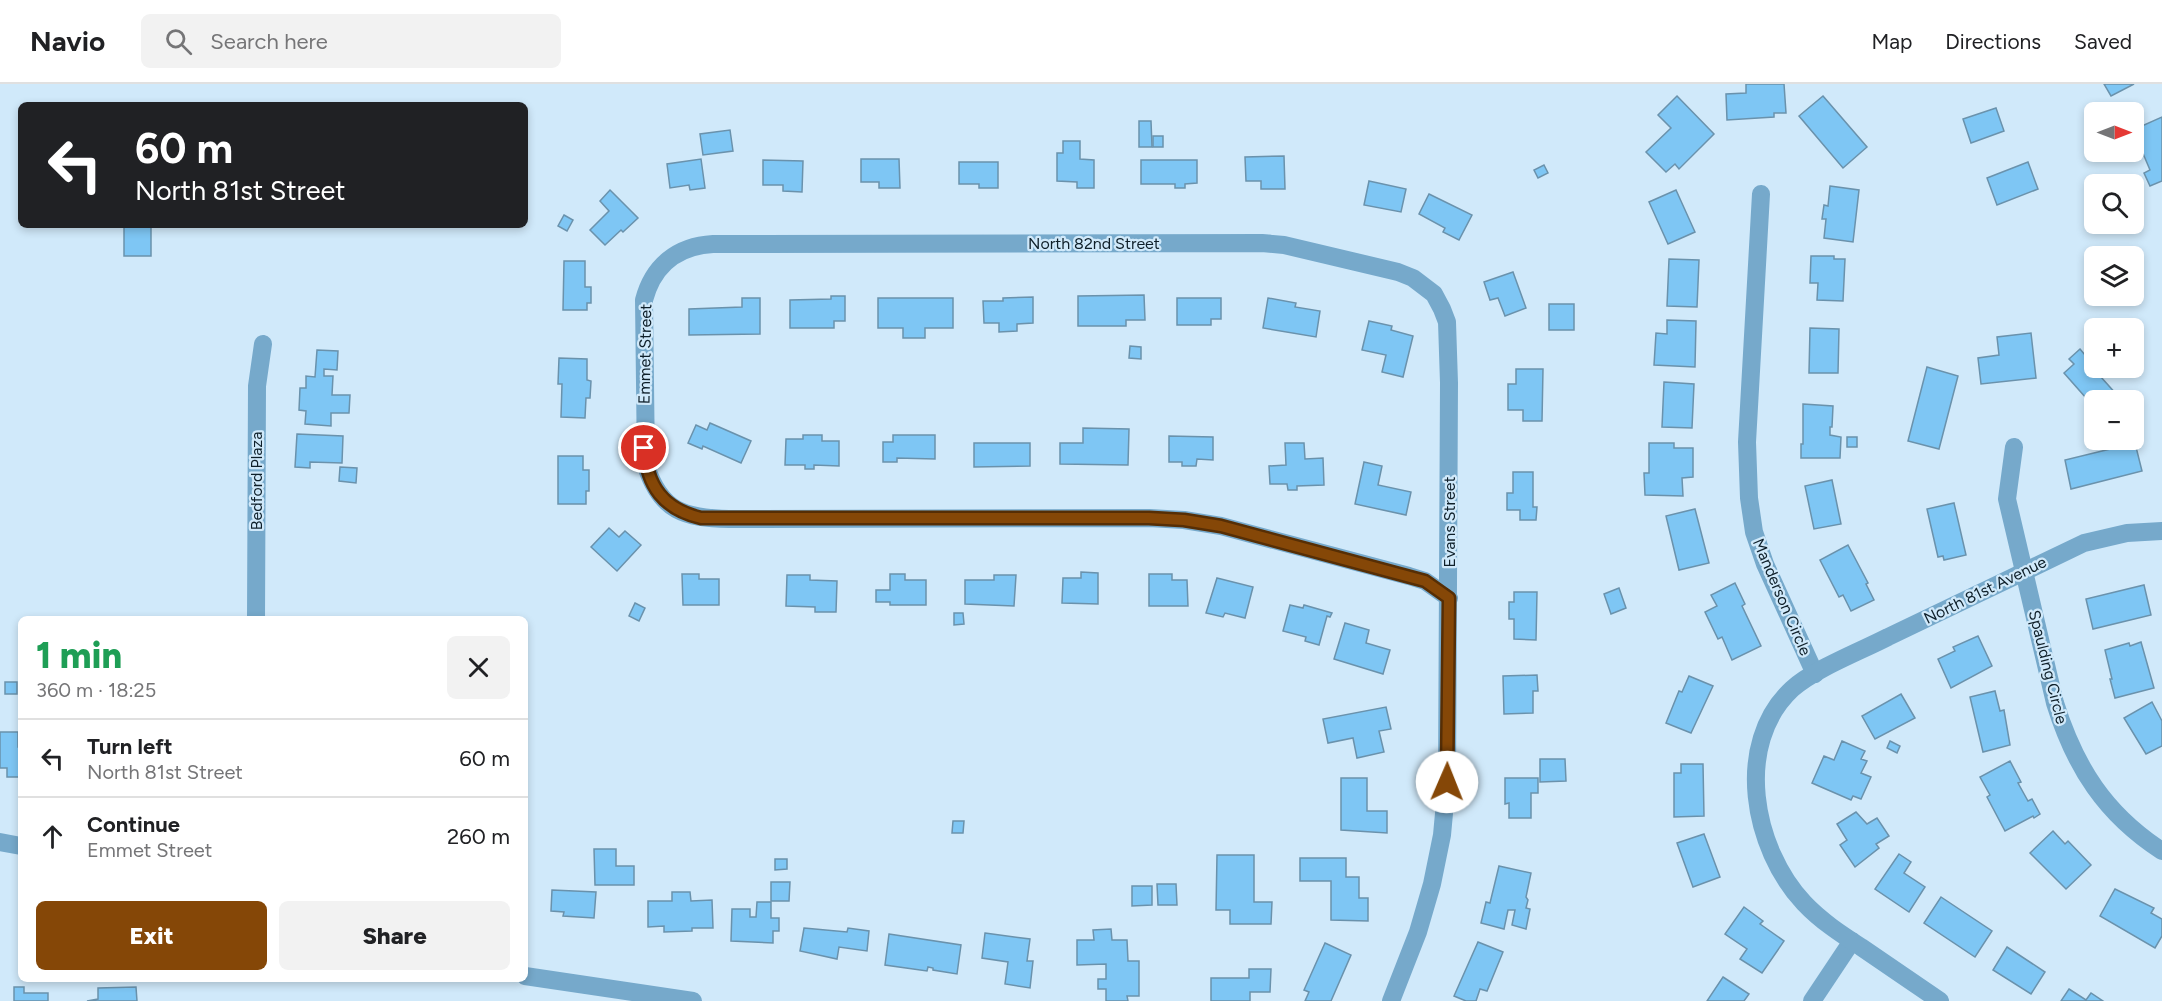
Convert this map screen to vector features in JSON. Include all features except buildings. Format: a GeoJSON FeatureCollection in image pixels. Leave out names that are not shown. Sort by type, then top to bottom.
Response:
{"type":"FeatureCollection","features":[{"type":"Feature","properties":{"kind":"street","name":"Manderson Circle"},"geometry":{"type":"LineString","coordinates":[[1761,195],[1747,442],[1749,498],[1754,532],[1765,564],[1815,674],[1790,690],[1774,710],[1766,725],[1757,762],[1758,806],[1769,848],[1790,886],[1803,902],[1826,924],[1940,1001]]}},
{"type":"Feature","properties":{"kind":"street","name":"North 82nd Street"},"geometry":{"type":"LineString","coordinates":[[713,244],[1273,244],[1386,269],[1413,278],[1434,294],[1447,322]]}},
{"type":"Feature","properties":{"kind":"street","name":"Emmet Street"},"geometry":{"type":"LineString","coordinates":[[713,244],[692,247],[679,252],[656,272],[644,300],[646,466],[651,482],[663,499],[688,515],[729,519],[1149,518],[1184,520],[1221,526],[1409,576],[1425,581],[1449,598]]}},
{"type":"Feature","properties":{"kind":"street","name":"Evans Street"},"geometry":{"type":"LineString","coordinates":[[1391,1001],[1418,932],[1432,884],[1442,835],[1447,780],[1449,383],[1447,322]]}},
{"type":"Feature","properties":{"kind":"street","name":"Bedford Plaza"},"geometry":{"type":"LineString","coordinates":[[256,616],[256,386],[262,344]]}},
{"type":"Feature","properties":{"kind":"street","name":"Spaulding Circle"},"geometry":{"type":"LineString","coordinates":[[2014,447],[2007,499],[2055,703],[2065,736],[2089,782],[2120,819],[2162,851]]}},
{"type":"Feature","properties":{"kind":"street","name":"North 81st Avenue"},"geometry":{"type":"LineString","coordinates":[[1815,674],[2084,543],[2127,532],[2162,531]]}},
{"type":"Feature","properties":{"kind":"street"},"geometry":{"type":"LineString","coordinates":[[0,842],[18,845]]}},
{"type":"Feature","properties":{"kind":"street"},"geometry":{"type":"LineString","coordinates":[[1812,1001],[1852,941]]}},
{"type":"Feature","properties":{"kind":"street"},"geometry":{"type":"LineString","coordinates":[[528,976],[693,1001]]}},
{"type":"Feature","properties":{"kind":"route"},"geometry":{"type":"LineString","coordinates":[[644,448],[651,482],[663,499],[688,515],[701,518],[1149,518],[1184,520],[1221,526],[1425,581],[1449,598],[1447,782]]}}]}
